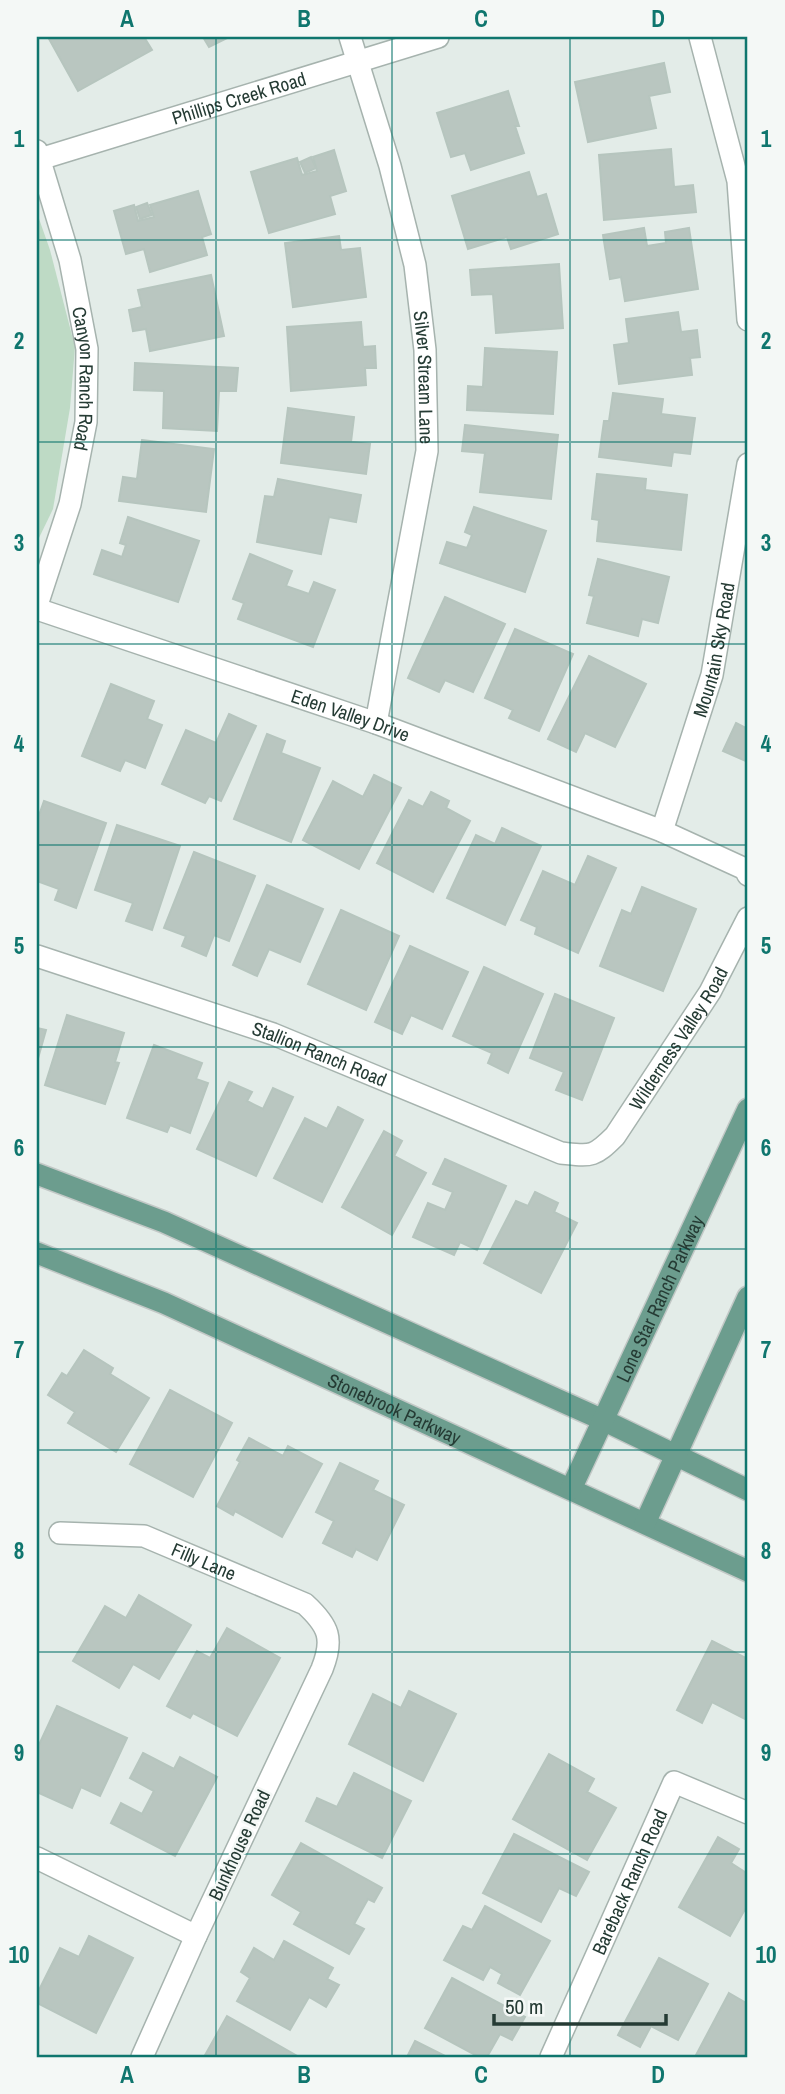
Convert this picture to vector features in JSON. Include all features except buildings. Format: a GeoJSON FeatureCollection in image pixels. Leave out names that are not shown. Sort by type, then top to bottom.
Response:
{"type":"FeatureCollection","features":[{"type":"Feature","properties":{"kind":"main road","name":"Lone Star Ranch Parkway"},"geometry":{"type":"LineString","coordinates":[[571,1489],[748,1109]]}},
{"type":"Feature","properties":{"kind":"main road"},"geometry":{"type":"LineString","coordinates":[[37,1174],[164,1222],[603,1420],[748,1490]]}},
{"type":"Feature","properties":{"kind":"main road","name":"Stonebrook Parkway"},"geometry":{"type":"LineString","coordinates":[[37,1253],[164,1303],[748,1571]]}},
{"type":"Feature","properties":{"kind":"main road"},"geometry":{"type":"LineString","coordinates":[[645,1523],[748,1297]]}},
{"type":"Feature","properties":{"kind":"street","name":"Silver Stream Lane"},"geometry":{"type":"LineString","coordinates":[[350,37],[390,166],[415,265],[425,350],[427,451],[376,723]]}},
{"type":"Feature","properties":{"kind":"street","name":"Phillips Creek Road"},"geometry":{"type":"LineString","coordinates":[[38,155],[438,37]]}},
{"type":"Feature","properties":{"kind":"street"},"geometry":{"type":"LineString","coordinates":[[700,37],[738,181],[748,320]]}},
{"type":"Feature","properties":{"kind":"street","name":"Canyon Ranch Road"},"geometry":{"type":"LineString","coordinates":[[37,607],[76,477],[86,422],[87,349],[70,260],[38,155]]}},
{"type":"Feature","properties":{"kind":"street","name":"Mountain Sky Road"},"geometry":{"type":"LineString","coordinates":[[662,831],[712,674],[748,464]]}},
{"type":"Feature","properties":{"kind":"street","name":"Eden Valley Drive"},"geometry":{"type":"LineString","coordinates":[[37,607],[376,723],[662,831]]}},
{"type":"Feature","properties":{"kind":"street"},"geometry":{"type":"LineString","coordinates":[[662,831],[745,869],[748,874]]}},
{"type":"Feature","properties":{"kind":"street","name":"Wilderness Valley Road"},"geometry":{"type":"LineString","coordinates":[[599,1153],[615,1136],[710,992],[748,918]]}},
{"type":"Feature","properties":{"kind":"street","name":"Stallion Ranch Road"},"geometry":{"type":"LineString","coordinates":[[37,956],[273,1034],[561,1153],[599,1153]]}},
{"type":"Feature","properties":{"kind":"street","name":"Filly Lane"},"geometry":{"type":"LineString","coordinates":[[60,1533],[144,1536],[305,1604],[318,1616],[328,1632]]}},
{"type":"Feature","properties":{"kind":"street","name":"Bunkhouse Road"},"geometry":{"type":"LineString","coordinates":[[142,2057],[322,1670],[329,1653],[328,1632]]}},
{"type":"Feature","properties":{"kind":"street","name":"Bareback Ranch Road"},"geometry":{"type":"LineString","coordinates":[[551,2057],[674,1782],[748,1814]]}},
{"type":"Feature","properties":{"kind":"street"},"geometry":{"type":"LineString","coordinates":[[37,1858],[196,1936]]}},
{"type":"Feature","properties":{"kind":"green space"},"geometry":{"type":"Polygon","coordinates":[[[37,213],[50,250],[75,347],[70,408],[53,509],[37,542],[37,213]]]}}]}
